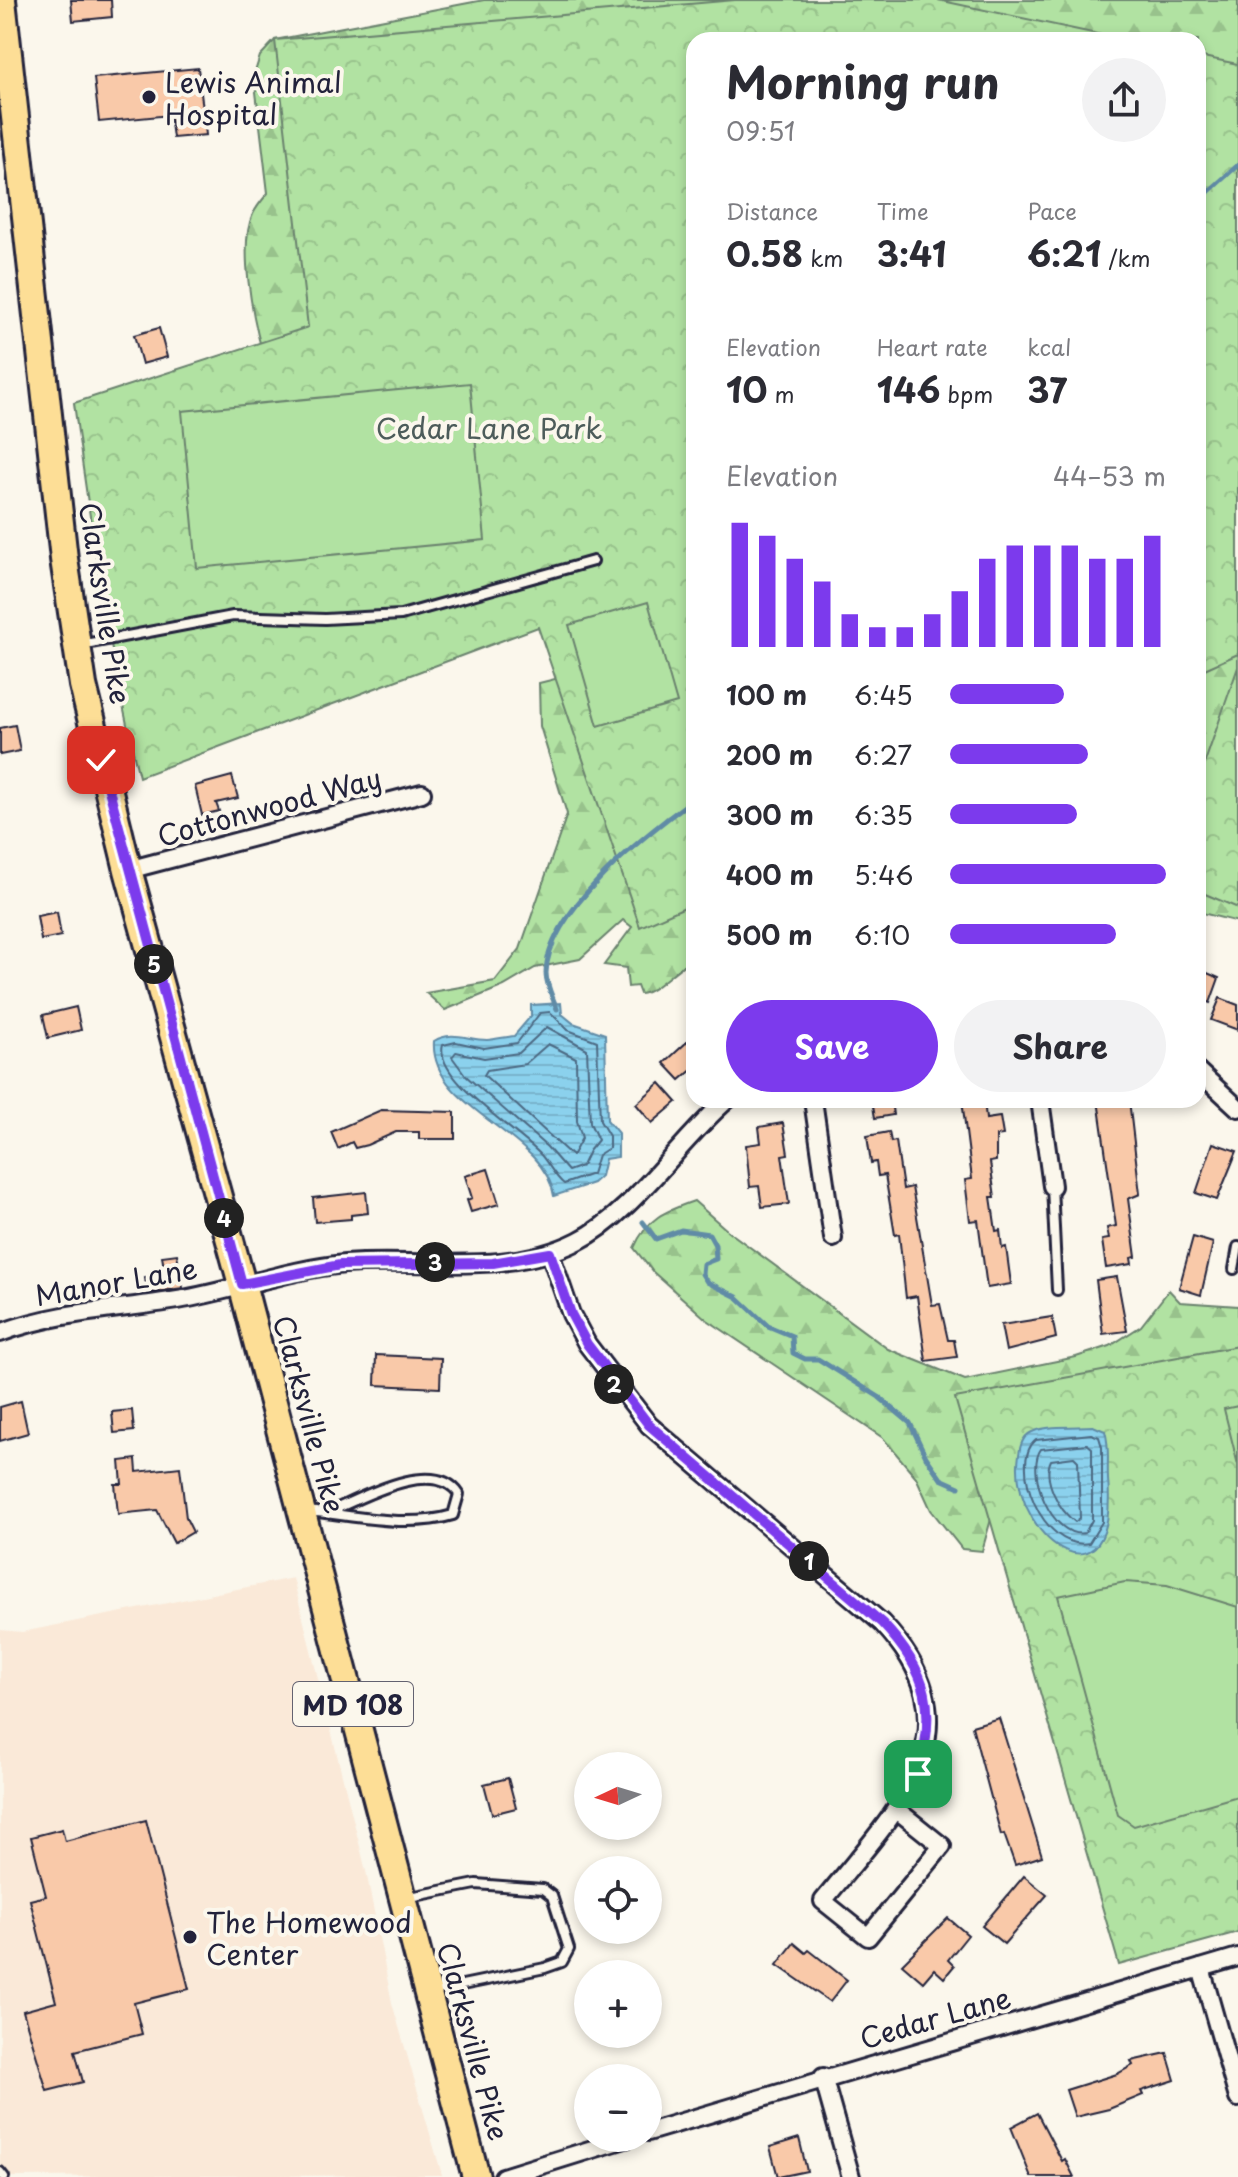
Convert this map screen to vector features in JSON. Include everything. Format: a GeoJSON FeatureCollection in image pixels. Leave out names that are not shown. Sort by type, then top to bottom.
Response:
{"type":"FeatureCollection","features":[{"type":"Feature","properties":{"kind":"main road","name":"Clarksville Pike"},"geometry":{"type":"LineString","coordinates":[[2,0],[76,646],[128,870],[242,1284],[315,1512],[403,1898],[476,2177]]}},
{"type":"Feature","properties":{"kind":"street","name":"Cottonwood Way"},"geometry":{"type":"LineString","coordinates":[[128,870],[422,793]]}},
{"type":"Feature","properties":{"kind":"street"},"geometry":{"type":"LineString","coordinates":[[1206,1078],[1238,1108]]}},
{"type":"Feature","properties":{"kind":"street","name":"Manor Lane"},"geometry":{"type":"LineString","coordinates":[[0,1333],[66,1314],[179,1300],[340,1265],[493,1263],[550,1253],[602,1228],[679,1145],[718,1108]]}},
{"type":"Feature","properties":{"kind":"street"},"geometry":{"type":"LineString","coordinates":[[814,1108],[833,1238]]}},
{"type":"Feature","properties":{"kind":"street"},"geometry":{"type":"LineString","coordinates":[[1041,1108],[1052,1186]]}},
{"type":"Feature","properties":{"kind":"street"},"geometry":{"type":"LineString","coordinates":[[550,1253],[582,1334],[625,1399],[681,1455],[882,1623],[910,1657],[926,1691],[928,1721],[918,1774],[897,1810],[823,1901],[868,1937],[942,1846],[897,1810]]}},
{"type":"Feature","properties":{"kind":"street","name":"Cedar Lane"},"geometry":{"type":"LineString","coordinates":[[662,2128],[823,2077],[1238,1957]]}},
{"type":"Feature","properties":{"kind":"street"},"geometry":{"type":"LineString","coordinates":[[1201,1968],[1238,2098]]}},
{"type":"Feature","properties":{"kind":"street"},"geometry":{"type":"LineString","coordinates":[[823,2077],[851,2177]]}},
{"type":"Feature","properties":{"kind":"street"},"geometry":{"type":"LineString","coordinates":[[503,2177],[583,2152]]}},
{"type":"Feature","properties":{"kind":"lane"},"geometry":{"type":"LineString","coordinates":[[76,646],[233,616],[325,619],[401,615],[593,561]]}},
{"type":"Feature","properties":{"kind":"lane"},"geometry":{"type":"LineString","coordinates":[[1052,1186],[1057,1290]]}},
{"type":"Feature","properties":{"kind":"lane"},"geometry":{"type":"LineString","coordinates":[[1234,1269],[1238,1247]]}},
{"type":"Feature","properties":{"kind":"lane"},"geometry":{"type":"LineString","coordinates":[[441,1478],[452,1483],[459,1494],[453,1515],[438,1519],[413,1521],[315,1512],[400,1482],[441,1478]]}},
{"type":"Feature","properties":{"kind":"lane"},"geometry":{"type":"LineString","coordinates":[[403,1898],[476,1884],[543,1889],[552,1896],[569,1949],[562,1962],[545,1968],[428,1992]]}},
{"type":"Feature","properties":{"kind":"lane"},"geometry":{"type":"LineString","coordinates":[[0,2172],[4,2177]]}},
{"type":"Feature","properties":{"kind":"shaded area","name":"The Homewood Center"},"geometry":{"type":"Polygon","coordinates":[[[293,1578],[366,1871],[392,2003],[442,2175],[0,2177],[0,1630],[22,1632],[293,1578]]]}},
{"type":"Feature","properties":{"kind":"green space"},"geometry":{"type":"Polygon","coordinates":[[[484,0],[1238,0],[1238,922],[1206,914],[1206,32],[686,32],[686,48],[507,238],[262,351],[251,301],[247,262],[249,227],[255,211],[268,193],[254,75],[260,56],[275,40],[484,0]]]}},
{"type":"Feature","properties":{"kind":"green space","name":"Cedar Lane Park"},"geometry":{"type":"Polygon","coordinates":[[[735,0],[938,0],[1088,32],[686,32],[686,907],[640,927],[538,627],[139,777],[102,591],[74,403],[308,327],[275,40],[735,0]]]}},
{"type":"Feature","properties":{"kind":"green space"},"geometry":{"type":"Polygon","coordinates":[[[1206,58],[1238,64],[1238,654],[1206,668],[1206,58]]]}},
{"type":"Feature","properties":{"kind":"green space"},"geometry":{"type":"Polygon","coordinates":[[[470,383],[485,540],[197,568],[182,411],[470,383]]]}},
{"type":"Feature","properties":{"kind":"green space"},"geometry":{"type":"Polygon","coordinates":[[[648,602],[677,703],[598,726],[569,625],[648,602]]]}},
{"type":"Feature","properties":{"kind":"green space"},"geometry":{"type":"Polygon","coordinates":[[[686,646],[686,964],[646,992],[640,994],[637,986],[628,987],[626,968],[604,965],[632,927],[623,920],[580,959],[535,968],[504,986],[445,1010],[426,993],[495,981],[520,949],[567,814],[540,726],[539,683],[686,646]]]}},
{"type":"Feature","properties":{"kind":"green space"},"geometry":{"type":"Polygon","coordinates":[[[1238,667],[1238,908],[1206,894],[1206,759],[1238,667]]]}},
{"type":"Feature","properties":{"kind":"green space"},"geometry":{"type":"Polygon","coordinates":[[[694,1201],[728,1231],[888,1349],[965,1380],[1076,1357],[1110,1346],[1141,1326],[1169,1290],[1180,1302],[1238,1306],[1238,1406],[997,1498],[982,1551],[962,1549],[931,1510],[916,1477],[883,1438],[706,1319],[653,1272],[634,1248],[645,1229],[658,1217],[694,1201]]]}},
{"type":"Feature","properties":{"kind":"green space"},"geometry":{"type":"Polygon","coordinates":[[[1238,1346],[1238,1932],[1119,1965],[955,1398],[1238,1346]]]}},
{"type":"Feature","properties":{"kind":"green space"},"geometry":{"type":"Polygon","coordinates":[[[1238,1406],[1238,1465],[1224,1409],[1238,1406]]]}},
{"type":"Feature","properties":{"kind":"green space"},"geometry":{"type":"Polygon","coordinates":[[[1125,1582],[1167,1585],[1238,1607],[1238,1796],[1134,1826],[1118,1815],[1058,1596],[1125,1582]]]}},
{"type":"Feature","properties":{"kind":"water"},"geometry":{"type":"Polygon","coordinates":[[[561,1003],[562,1014],[573,1023],[605,1034],[607,1120],[618,1133],[618,1157],[605,1159],[601,1176],[593,1183],[554,1196],[546,1174],[531,1155],[449,1085],[437,1065],[434,1041],[447,1036],[487,1040],[514,1036],[531,1016],[531,1005],[561,1003]]]}},
{"type":"Feature","properties":{"kind":"water"},"geometry":{"type":"Polygon","coordinates":[[[1093,1426],[1105,1431],[1107,1437],[1107,1519],[1098,1543],[1084,1553],[1066,1551],[1048,1538],[1032,1518],[1021,1493],[1020,1450],[1025,1437],[1038,1430],[1093,1426]]]}},
{"type":"Feature","properties":{"kind":"building"},"geometry":{"type":"Polygon","coordinates":[[[71,0],[111,0],[112,17],[73,21],[71,0]]]}},
{"type":"Feature","properties":{"kind":"building","name":"Lewis Animal Hospital"},"geometry":{"type":"Polygon","coordinates":[[[198,68],[206,135],[173,138],[170,115],[99,122],[94,78],[198,68]]]}},
{"type":"Feature","properties":{"kind":"building"},"geometry":{"type":"Polygon","coordinates":[[[159,328],[167,357],[142,364],[134,335],[159,328]]]}},
{"type":"Feature","properties":{"kind":"building"},"geometry":{"type":"Polygon","coordinates":[[[15,725],[20,751],[0,755],[0,728],[15,725]]]}},
{"type":"Feature","properties":{"kind":"building"},"geometry":{"type":"Polygon","coordinates":[[[232,776],[238,798],[216,803],[219,811],[202,815],[195,786],[232,776]]]}},
{"type":"Feature","properties":{"kind":"building"},"geometry":{"type":"Polygon","coordinates":[[[57,912],[61,936],[41,940],[37,916],[57,912]]]}},
{"type":"Feature","properties":{"kind":"building"},"geometry":{"type":"Polygon","coordinates":[[[1206,972],[1219,978],[1210,1003],[1206,1001],[1206,972]]]}},
{"type":"Feature","properties":{"kind":"building"},"geometry":{"type":"Polygon","coordinates":[[[1220,998],[1238,1005],[1238,1030],[1211,1020],[1220,998]]]}},
{"type":"Feature","properties":{"kind":"building"},"geometry":{"type":"Polygon","coordinates":[[[76,1007],[81,1030],[48,1038],[43,1015],[76,1007]]]}},
{"type":"Feature","properties":{"kind":"building"},"geometry":{"type":"Polygon","coordinates":[[[686,1043],[686,1075],[680,1080],[664,1063],[686,1043]]]}},
{"type":"Feature","properties":{"kind":"building"},"geometry":{"type":"Polygon","coordinates":[[[660,1083],[677,1102],[652,1123],[636,1104],[660,1083]]]}},
{"type":"Feature","properties":{"kind":"building"},"geometry":{"type":"Polygon","coordinates":[[[873,1108],[892,1108],[893,1115],[875,1118],[873,1108]]]}},
{"type":"Feature","properties":{"kind":"building"},"geometry":{"type":"Polygon","coordinates":[[[963,1108],[985,1108],[986,1119],[1000,1117],[1003,1135],[996,1136],[996,1161],[990,1162],[995,1197],[991,1197],[996,1231],[1000,1230],[1002,1248],[1006,1247],[1011,1284],[987,1288],[978,1220],[970,1221],[965,1180],[972,1179],[963,1108]]]}},
{"type":"Feature","properties":{"kind":"building"},"geometry":{"type":"Polygon","coordinates":[[[1099,1108],[1130,1108],[1140,1194],[1128,1199],[1136,1257],[1131,1258],[1132,1264],[1106,1268],[1102,1240],[1109,1239],[1107,1228],[1116,1226],[1099,1108]]]}},
{"type":"Feature","properties":{"kind":"building"},"geometry":{"type":"Polygon","coordinates":[[[381,1110],[455,1112],[455,1139],[419,1139],[419,1132],[396,1132],[367,1145],[355,1148],[352,1142],[338,1149],[331,1132],[381,1110]]]}},
{"type":"Feature","properties":{"kind":"building"},"geometry":{"type":"Polygon","coordinates":[[[783,1123],[788,1154],[782,1155],[789,1204],[762,1207],[759,1186],[750,1187],[746,1145],[761,1143],[759,1127],[783,1123]]]}},
{"type":"Feature","properties":{"kind":"building"},"geometry":{"type":"Polygon","coordinates":[[[889,1132],[891,1142],[896,1141],[903,1189],[912,1187],[932,1305],[940,1304],[948,1340],[954,1340],[957,1357],[926,1361],[917,1296],[906,1298],[899,1234],[895,1235],[885,1175],[878,1176],[876,1162],[871,1163],[867,1136],[889,1132]]]}},
{"type":"Feature","properties":{"kind":"building"},"geometry":{"type":"Polygon","coordinates":[[[1213,1143],[1237,1151],[1217,1200],[1196,1193],[1213,1143]]]}},
{"type":"Feature","properties":{"kind":"building"},"geometry":{"type":"Polygon","coordinates":[[[488,1169],[499,1204],[471,1212],[467,1200],[472,1198],[465,1176],[488,1169]]]}},
{"type":"Feature","properties":{"kind":"building"},"geometry":{"type":"Polygon","coordinates":[[[366,1192],[368,1213],[351,1215],[351,1219],[315,1222],[313,1198],[366,1192]]]}},
{"type":"Feature","properties":{"kind":"building"},"geometry":{"type":"Polygon","coordinates":[[[1193,1237],[1213,1243],[1201,1295],[1179,1288],[1193,1237]]]}},
{"type":"Feature","properties":{"kind":"building"},"geometry":{"type":"Polygon","coordinates":[[[177,1254],[183,1288],[147,1293],[145,1277],[165,1274],[162,1256],[177,1254]]]}},
{"type":"Feature","properties":{"kind":"building"},"geometry":{"type":"Polygon","coordinates":[[[1117,1277],[1127,1331],[1103,1334],[1096,1280],[1117,1277]]]}},
{"type":"Feature","properties":{"kind":"building"},"geometry":{"type":"Polygon","coordinates":[[[1052,1317],[1056,1338],[1006,1351],[1001,1325],[1052,1317]]]}},
{"type":"Feature","properties":{"kind":"building"},"geometry":{"type":"Polygon","coordinates":[[[376,1355],[441,1358],[440,1388],[375,1385],[376,1355]]]}},
{"type":"Feature","properties":{"kind":"building"},"geometry":{"type":"Polygon","coordinates":[[[21,1401],[28,1433],[0,1441],[0,1407],[21,1401]]]}},
{"type":"Feature","properties":{"kind":"building"},"geometry":{"type":"Polygon","coordinates":[[[132,1410],[134,1431],[114,1433],[112,1412],[132,1410]]]}},
{"type":"Feature","properties":{"kind":"building"},"geometry":{"type":"Polygon","coordinates":[[[136,1459],[137,1472],[180,1467],[186,1518],[193,1532],[174,1543],[157,1510],[118,1514],[115,1484],[122,1484],[120,1461],[136,1459]]]}},
{"type":"Feature","properties":{"kind":"building"},"geometry":{"type":"Polygon","coordinates":[[[999,1718],[1042,1856],[1015,1865],[1004,1834],[1001,1835],[972,1726],[999,1718]]]}},
{"type":"Feature","properties":{"kind":"building"},"geometry":{"type":"Polygon","coordinates":[[[508,1778],[516,1808],[492,1814],[484,1784],[508,1778]]]}},
{"type":"Feature","properties":{"kind":"building"},"geometry":{"type":"Polygon","coordinates":[[[146,1820],[189,1989],[134,2003],[142,2034],[75,2051],[83,2082],[47,2091],[23,2011],[56,2002],[30,1900],[46,1896],[31,1837],[62,1829],[65,1841],[146,1820]]]}},
{"type":"Feature","properties":{"kind":"building"},"geometry":{"type":"Polygon","coordinates":[[[1024,1876],[1047,1895],[1004,1944],[982,1926],[1024,1876]]]}},
{"type":"Feature","properties":{"kind":"building"},"geometry":{"type":"Polygon","coordinates":[[[948,1918],[968,1935],[948,1960],[954,1966],[944,1978],[934,1969],[923,1982],[902,1964],[948,1918]]]}},
{"type":"Feature","properties":{"kind":"building"},"geometry":{"type":"Polygon","coordinates":[[[794,1943],[806,1953],[809,1950],[847,1980],[830,2002],[777,1965],[794,1943]]]}},
{"type":"Feature","properties":{"kind":"building"},"geometry":{"type":"Polygon","coordinates":[[[1167,2053],[1175,2080],[1141,2091],[1143,2095],[1109,2109],[1075,2117],[1066,2090],[1117,2074],[1133,2065],[1131,2061],[1167,2053]]]}},
{"type":"Feature","properties":{"kind":"building"},"geometry":{"type":"Polygon","coordinates":[[[1037,2113],[1074,2177],[1031,2177],[1011,2127],[1037,2113]]]}},
{"type":"Feature","properties":{"kind":"building"},"geometry":{"type":"Polygon","coordinates":[[[799,2138],[807,2171],[778,2177],[770,2147],[799,2138]]]}},
{"type":"Feature","properties":{"kind":"waterway"},"geometry":{"type":"LineString","coordinates":[[1206,194],[1238,165]]}},
{"type":"Feature","properties":{"kind":"waterway"},"geometry":{"type":"LineString","coordinates":[[557,1009],[546,973],[551,949],[563,924],[603,876],[686,805]]}},
{"type":"Feature","properties":{"kind":"waterway"},"geometry":{"type":"LineString","coordinates":[[643,1222],[656,1239],[681,1230],[709,1234],[715,1245],[716,1259],[703,1264],[702,1274],[707,1282],[737,1297],[768,1326],[792,1336],[793,1353],[805,1359],[818,1359],[879,1397],[910,1423],[926,1457],[941,1479],[959,1487]]}},
{"type":"Feature","properties":{"kind":"place","name":"Lewis Animal Hospital"},"geometry":{"type":"Point","coordinates":[149,97]}},
{"type":"Feature","properties":{"kind":"place","name":"The Homewood Center"},"geometry":{"type":"Point","coordinates":[190,1937]}},
{"type":"Feature","properties":{"kind":"route"},"geometry":{"type":"LineString","coordinates":[[101,760],[128,870],[242,1284],[340,1265],[378,1262],[493,1263],[550,1253],[571,1314],[587,1344],[625,1399],[681,1455],[838,1585],[904,1646],[926,1691],[928,1721],[918,1774]]}}]}
